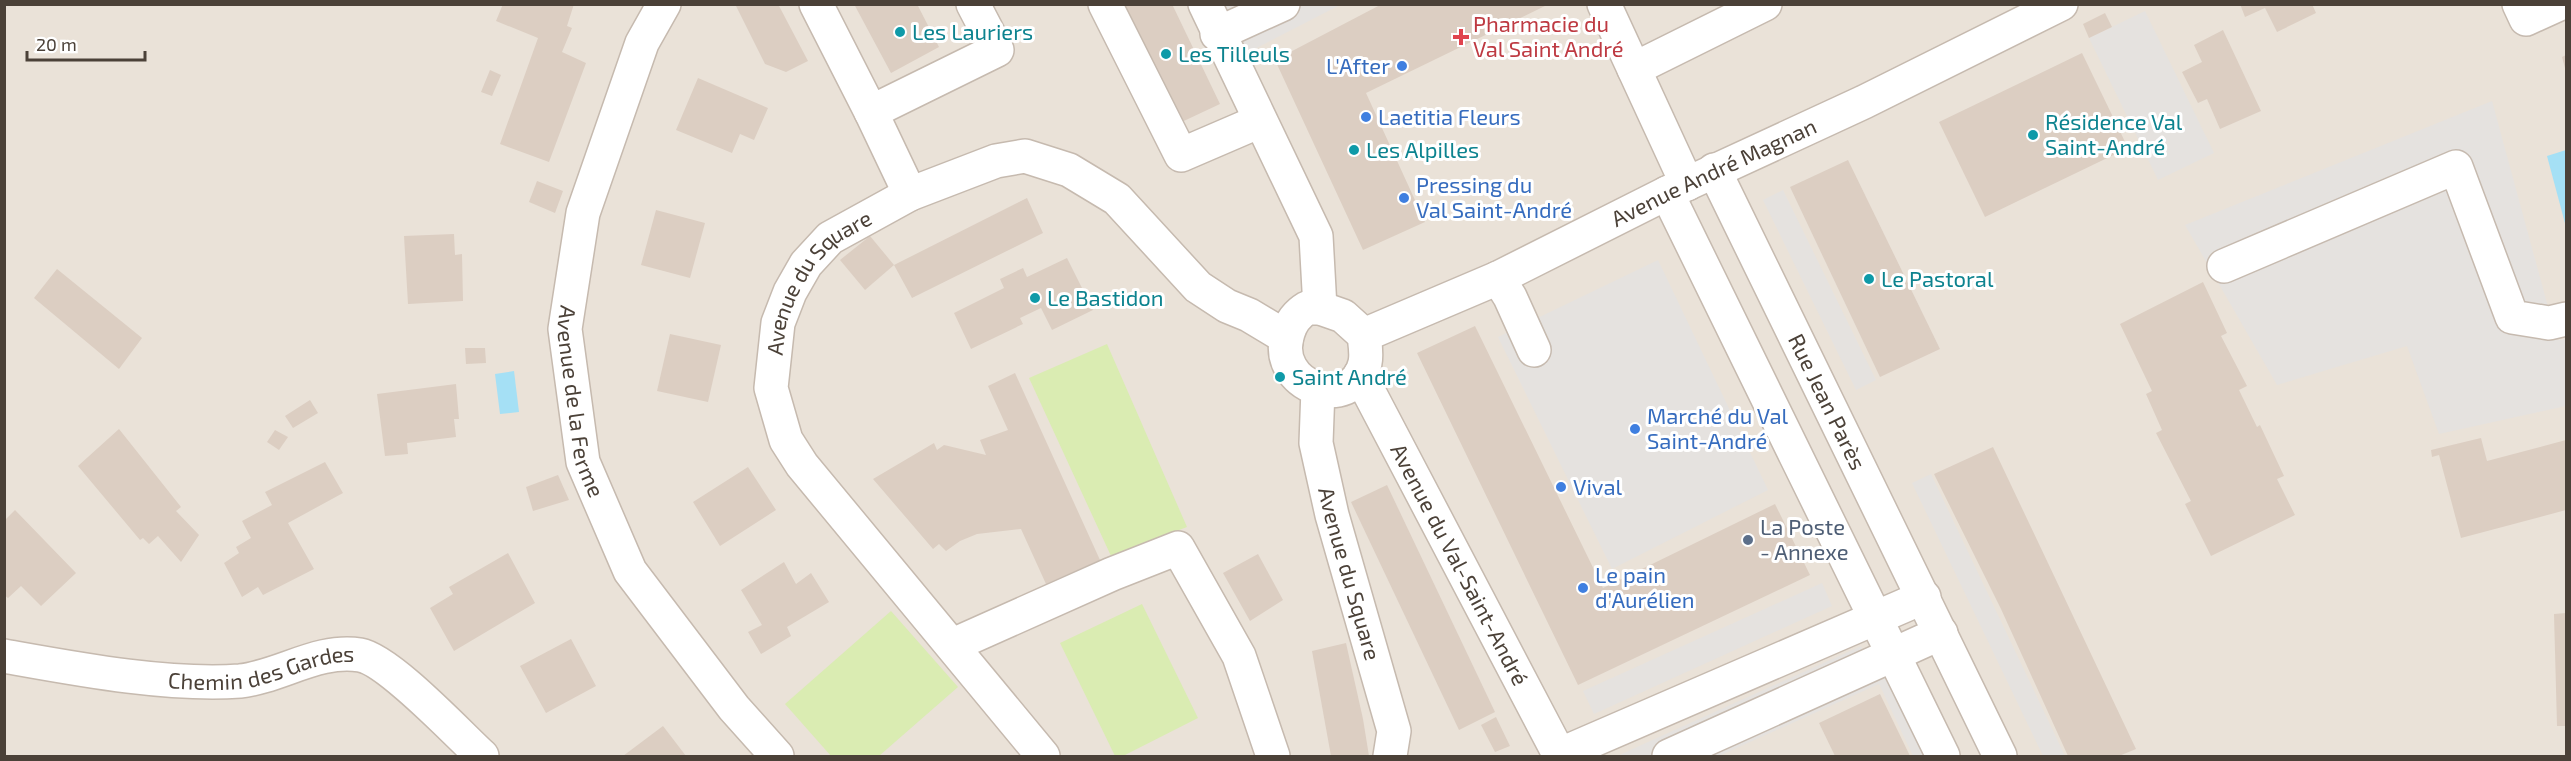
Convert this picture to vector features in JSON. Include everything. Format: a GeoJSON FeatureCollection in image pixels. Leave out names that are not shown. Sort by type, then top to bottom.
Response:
{"type":"FeatureCollection","features":[{"type":"Feature","properties":{"kind":"street","name":"Avenue de la Ferme"},"geometry":{"type":"LineString","coordinates":[[664,4],[642,44],[583,213],[565,329],[583,462],[630,571],[734,708],[777,756]]}},
{"type":"Feature","properties":{"kind":"street"},"geometry":{"type":"LineString","coordinates":[[816,4],[910,194]]}},
{"type":"Feature","properties":{"kind":"street"},"geometry":{"type":"LineString","coordinates":[[871,112],[997,51],[973,4]]}},
{"type":"Feature","properties":{"kind":"street"},"geometry":{"type":"LineString","coordinates":[[1105,4],[1181,155],[1260,121]]}},
{"type":"Feature","properties":{"kind":"street"},"geometry":{"type":"LineString","coordinates":[[1204,4],[1316,237],[1320,308]]}},
{"type":"Feature","properties":{"kind":"street"},"geometry":{"type":"LineString","coordinates":[[1217,34],[1282,4]]}},
{"type":"Feature","properties":{"kind":"street","name":"Rue Jean Parès"},"geometry":{"type":"LineString","coordinates":[[1604,4],[1689,182],[1875,618],[1942,756]]}},
{"type":"Feature","properties":{"kind":"street"},"geometry":{"type":"LineString","coordinates":[[1634,69],[1765,4]]}},
{"type":"Feature","properties":{"kind":"street"},"geometry":{"type":"LineString","coordinates":[[2518,4],[2526,19],[2559,4]]}},
{"type":"Feature","properties":{"kind":"street","name":"Avenue André Magnan"},"geometry":{"type":"LineString","coordinates":[[1364,335],[1498,278],[1689,182],[1864,102],[2056,6]]}},
{"type":"Feature","properties":{"kind":"street","name":"Avenue du Square"},"geometry":{"type":"LineString","coordinates":[[1043,756],[802,465],[786,440],[771,388],[778,323],[790,292],[806,264],[830,238],[910,194],[996,161],[1025,156],[1069,170],[1117,199],[1198,287],[1227,306],[1249,315],[1279,333],[1286,341]]}},
{"type":"Feature","properties":{"kind":"street"},"geometry":{"type":"LineString","coordinates":[[2224,266],[2456,167],[2512,317],[2548,323],[2566,319]]}},
{"type":"Feature","properties":{"kind":"street","name":"Rue Jean Parès"},"geometry":{"type":"LineString","coordinates":[[1689,182],[1924,597],[2000,756]]}},
{"type":"Feature","properties":{"kind":"street"},"geometry":{"type":"LineString","coordinates":[[1498,278],[1510,297],[1534,350]]}},
{"type":"Feature","properties":{"kind":"street"},"geometry":{"type":"LineString","coordinates":[[1307,308],[1320,308],[1343,316],[1364,335],[1366,354],[1360,375],[1342,388],[1331,391],[1318,389],[1300,380],[1286,360],[1286,341],[1295,318],[1307,308]]}},
{"type":"Feature","properties":{"kind":"street","name":"Avenue du Val-Saint-André"},"geometry":{"type":"LineString","coordinates":[[1360,375],[1559,756]]}},
{"type":"Feature","properties":{"kind":"street","name":"Avenue du Square"},"geometry":{"type":"LineString","coordinates":[[1318,389],[1316,443],[1332,515],[1394,730],[1390,756]]}},
{"type":"Feature","properties":{"kind":"street"},"geometry":{"type":"LineString","coordinates":[[953,645],[1112,574],[1178,548],[1239,656],[1273,756]]}},
{"type":"Feature","properties":{"kind":"street"},"geometry":{"type":"LineString","coordinates":[[1559,756],[1924,597]]}},
{"type":"Feature","properties":{"kind":"street"},"geometry":{"type":"LineString","coordinates":[[1669,756],[1941,633]]}},
{"type":"Feature","properties":{"kind":"street","name":"Chemin des Gardes"},"geometry":{"type":"LineString","coordinates":[[4,656],[87,671],[218,682],[244,680],[333,656],[361,655],[383,666],[420,697],[482,756]]}},
{"type":"Feature","properties":{"kind":"shaded area"},"geometry":{"type":"Polygon","coordinates":[[[4,5],[2566,5],[2566,756],[5,756],[4,5]]]}},
{"type":"Feature","properties":{"kind":"shaded area"},"geometry":{"type":"Polygon","coordinates":[[[1220,5],[1340,5],[1241,56],[1220,5]]]}},
{"type":"Feature","properties":{"kind":"shaded area"},"geometry":{"type":"Polygon","coordinates":[[[2145,11],[2214,153],[2158,180],[2089,38],[2145,11]]]}},
{"type":"Feature","properties":{"kind":"shaded area"},"geometry":{"type":"Polygon","coordinates":[[[2492,101],[2557,340],[2566,339],[2566,406],[2439,434],[2407,346],[2277,385],[2185,225],[2492,101]]]}},
{"type":"Feature","properties":{"kind":"shaded area"},"geometry":{"type":"Polygon","coordinates":[[[1783,190],[1876,380],[1856,390],[1763,200],[1783,190]]]}},
{"type":"Feature","properties":{"kind":"shaded area"},"geometry":{"type":"Polygon","coordinates":[[[1658,260],[1768,490],[1612,569],[1498,337],[1658,260]]]}},
{"type":"Feature","properties":{"kind":"shaded area"},"geometry":{"type":"Polygon","coordinates":[[[1931,474],[2065,756],[2043,756],[1912,483],[1931,474]]]}},
{"type":"Feature","properties":{"kind":"shaded area"},"geometry":{"type":"Polygon","coordinates":[[[1822,583],[1832,606],[1594,714],[1583,691],[1822,583]]]}},
{"type":"Feature","properties":{"kind":"shaded area"},"geometry":{"type":"Polygon","coordinates":[[[1861,646],[1875,677],[1893,670],[1934,756],[1913,756],[1879,684],[1719,756],[1617,756],[1861,646]]]}},
{"type":"Feature","properties":{"kind":"green space"},"geometry":{"type":"Polygon","coordinates":[[[1107,344],[1187,527],[1111,556],[1029,378],[1107,344]]]}},
{"type":"Feature","properties":{"kind":"green space"},"geometry":{"type":"Polygon","coordinates":[[[1142,604],[1198,718],[1123,756],[1115,756],[1060,643],[1142,604]]]}},
{"type":"Feature","properties":{"kind":"green space"},"geometry":{"type":"Polygon","coordinates":[[[891,611],[958,687],[879,756],[831,756],[785,704],[891,611]]]}},
{"type":"Feature","properties":{"kind":"water"},"geometry":{"type":"Polygon","coordinates":[[[2566,150],[2566,227],[2547,156],[2566,150]]]}},
{"type":"Feature","properties":{"kind":"water"},"geometry":{"type":"Polygon","coordinates":[[[514,371],[519,412],[500,414],[495,374],[514,371]]]}},
{"type":"Feature","properties":{"kind":"building"},"geometry":{"type":"Polygon","coordinates":[[[503,4],[574,4],[567,26],[572,28],[562,52],[586,63],[549,162],[500,144],[538,38],[496,21],[503,4]]]}},
{"type":"Feature","properties":{"kind":"building"},"geometry":{"type":"Polygon","coordinates":[[[735,4],[778,4],[808,61],[786,72],[765,64],[735,4]]]}},
{"type":"Feature","properties":{"kind":"building","name":"Les Lauriers"},"geometry":{"type":"Polygon","coordinates":[[[854,4],[917,4],[939,47],[891,73],[854,4]]]}},
{"type":"Feature","properties":{"kind":"building","name":"Les Tilleuls"},"geometry":{"type":"Polygon","coordinates":[[[1113,4],[1172,4],[1220,104],[1171,127],[1113,4]]]}},
{"type":"Feature","properties":{"kind":"building","name":"Les Alpilles"},"geometry":{"type":"Polygon","coordinates":[[[1382,4],[1549,4],[1366,93],[1425,222],[1363,250],[1275,60],[1382,4]]]}},
{"type":"Feature","properties":{"kind":"building"},"geometry":{"type":"Polygon","coordinates":[[[2240,4],[2312,4],[2316,13],[2277,32],[2265,8],[2245,17],[2240,4]]]}},
{"type":"Feature","properties":{"kind":"building"},"geometry":{"type":"Polygon","coordinates":[[[2105,13],[2112,27],[2089,38],[2083,24],[2105,13]]]}},
{"type":"Feature","properties":{"kind":"building"},"geometry":{"type":"Polygon","coordinates":[[[2223,30],[2261,111],[2220,129],[2207,99],[2198,103],[2182,72],[2202,62],[2194,45],[2223,30]]]}},
{"type":"Feature","properties":{"kind":"building","name":"Résidence Val Saint-André"},"geometry":{"type":"Polygon","coordinates":[[[2082,53],[2128,148],[1985,217],[1939,122],[2082,53]]]}},
{"type":"Feature","properties":{"kind":"building"},"geometry":{"type":"Polygon","coordinates":[[[2566,55],[2566,72],[2562,57],[2566,55]]]}},
{"type":"Feature","properties":{"kind":"building"},"geometry":{"type":"Polygon","coordinates":[[[490,70],[501,75],[492,96],[481,92],[490,70]]]}},
{"type":"Feature","properties":{"kind":"building"},"geometry":{"type":"Polygon","coordinates":[[[698,78],[768,108],[754,140],[740,134],[732,153],[676,130],[698,78]]]}},
{"type":"Feature","properties":{"kind":"building","name":"Le Pastoral"},"geometry":{"type":"Polygon","coordinates":[[[1848,160],[1940,349],[1880,377],[1790,187],[1848,160]]]}},
{"type":"Feature","properties":{"kind":"building"},"geometry":{"type":"Polygon","coordinates":[[[537,181],[563,191],[555,213],[529,202],[537,181]]]}},
{"type":"Feature","properties":{"kind":"building"},"geometry":{"type":"Polygon","coordinates":[[[1027,198],[1043,233],[912,298],[894,265],[1027,198]]]}},
{"type":"Feature","properties":{"kind":"building"},"geometry":{"type":"Polygon","coordinates":[[[656,210],[705,223],[690,278],[641,265],[656,210]]]}},
{"type":"Feature","properties":{"kind":"building"},"geometry":{"type":"Polygon","coordinates":[[[454,234],[455,255],[462,254],[463,301],[408,304],[404,236],[454,234]]]}},
{"type":"Feature","properties":{"kind":"building"},"geometry":{"type":"Polygon","coordinates":[[[870,236],[894,265],[865,290],[840,260],[870,236]]]}},
{"type":"Feature","properties":{"kind":"building","name":"Le Bastidon"},"geometry":{"type":"Polygon","coordinates":[[[1067,258],[1093,310],[1052,330],[1041,308],[1020,318],[1023,324],[971,349],[954,313],[1004,288],[1000,279],[1023,268],[1027,277],[1067,258]]]}},
{"type":"Feature","properties":{"kind":"building"},"geometry":{"type":"Polygon","coordinates":[[[57,269],[142,338],[119,369],[34,298],[57,269]]]}},
{"type":"Feature","properties":{"kind":"building"},"geometry":{"type":"Polygon","coordinates":[[[2203,282],[2227,333],[2221,336],[2247,386],[2239,390],[2257,427],[2260,425],[2284,476],[2277,479],[2295,515],[2211,556],[2185,504],[2191,501],[2156,433],[2162,430],[2146,394],[2152,391],[2120,324],[2203,282]]]}},
{"type":"Feature","properties":{"kind":"building"},"geometry":{"type":"Polygon","coordinates":[[[1475,326],[1603,588],[1775,504],[1810,575],[1578,685],[1417,353],[1475,326]]]}},
{"type":"Feature","properties":{"kind":"building"},"geometry":{"type":"Polygon","coordinates":[[[670,334],[721,345],[708,402],[657,391],[670,334]]]}},
{"type":"Feature","properties":{"kind":"building"},"geometry":{"type":"Polygon","coordinates":[[[465,348],[485,348],[486,363],[466,364],[465,348]]]}},
{"type":"Feature","properties":{"kind":"building"},"geometry":{"type":"Polygon","coordinates":[[[1015,373],[1100,560],[1046,584],[1021,529],[977,534],[960,541],[946,551],[939,544],[933,549],[873,479],[934,443],[937,450],[944,445],[986,455],[980,440],[1008,430],[988,386],[1015,373]]]}},
{"type":"Feature","properties":{"kind":"building"},"geometry":{"type":"Polygon","coordinates":[[[456,384],[459,419],[454,419],[456,437],[407,443],[408,454],[385,456],[377,394],[456,384]]]}},
{"type":"Feature","properties":{"kind":"building"},"geometry":{"type":"Polygon","coordinates":[[[310,400],[318,413],[293,428],[285,416],[310,400]]]}},
{"type":"Feature","properties":{"kind":"building"},"geometry":{"type":"Polygon","coordinates":[[[119,429],[181,507],[176,511],[199,535],[181,562],[158,536],[149,544],[143,538],[140,540],[78,466],[119,429]]]}},
{"type":"Feature","properties":{"kind":"building"},"geometry":{"type":"Polygon","coordinates":[[[275,430],[288,437],[279,450],[267,442],[275,430]]]}},
{"type":"Feature","properties":{"kind":"building"},"geometry":{"type":"Polygon","coordinates":[[[2481,438],[2487,461],[2566,440],[2566,510],[2461,538],[2439,455],[2432,457],[2431,450],[2481,438]]]}},
{"type":"Feature","properties":{"kind":"building"},"geometry":{"type":"Polygon","coordinates":[[[1993,447],[2136,749],[2119,756],[2068,756],[2001,609],[1934,474],[1993,447]]]}},
{"type":"Feature","properties":{"kind":"building"},"geometry":{"type":"Polygon","coordinates":[[[325,462],[343,493],[288,523],[314,569],[263,595],[258,587],[242,597],[224,563],[239,553],[236,547],[251,538],[242,521],[272,505],[265,492],[325,462]]]}},
{"type":"Feature","properties":{"kind":"building"},"geometry":{"type":"Polygon","coordinates":[[[748,467],[776,510],[720,546],[693,502],[748,467]]]}},
{"type":"Feature","properties":{"kind":"building"},"geometry":{"type":"Polygon","coordinates":[[[558,475],[569,500],[533,511],[526,487],[558,475]]]}},
{"type":"Feature","properties":{"kind":"building"},"geometry":{"type":"Polygon","coordinates":[[[1387,485],[1495,712],[1459,730],[1351,502],[1387,485]]]}},
{"type":"Feature","properties":{"kind":"building"},"geometry":{"type":"Polygon","coordinates":[[[15,510],[76,573],[41,606],[21,586],[8,598],[4,595],[4,521],[15,510]]]}},
{"type":"Feature","properties":{"kind":"building"},"geometry":{"type":"Polygon","coordinates":[[[508,553],[535,603],[454,651],[430,608],[453,594],[449,587],[508,553]]]}},
{"type":"Feature","properties":{"kind":"building"},"geometry":{"type":"Polygon","coordinates":[[[1258,554],[1283,600],[1250,621],[1223,573],[1258,554]]]}},
{"type":"Feature","properties":{"kind":"building"},"geometry":{"type":"Polygon","coordinates":[[[784,562],[796,584],[811,573],[829,602],[787,627],[791,636],[761,654],[748,632],[762,625],[741,590],[784,562]]]}},
{"type":"Feature","properties":{"kind":"building"},"geometry":{"type":"Polygon","coordinates":[[[2566,613],[2566,726],[2557,726],[2554,614],[2566,613]]]}},
{"type":"Feature","properties":{"kind":"building"},"geometry":{"type":"Polygon","coordinates":[[[571,639],[596,686],[546,713],[520,666],[571,639]]]}},
{"type":"Feature","properties":{"kind":"building"},"geometry":{"type":"Polygon","coordinates":[[[1346,643],[1369,756],[1331,756],[1312,651],[1346,643]]]}},
{"type":"Feature","properties":{"kind":"building"},"geometry":{"type":"Polygon","coordinates":[[[1880,694],[1910,756],[1835,756],[1819,723],[1880,694]]]}},
{"type":"Feature","properties":{"kind":"building"},"geometry":{"type":"Polygon","coordinates":[[[1496,717],[1510,746],[1495,752],[1481,725],[1496,717]]]}},
{"type":"Feature","properties":{"kind":"building"},"geometry":{"type":"Polygon","coordinates":[[[663,726],[686,756],[623,756],[663,726]]]}},
{"type":"Feature","properties":{"kind":"place","name":"Les Lauriers"},"geometry":{"type":"Point","coordinates":[900,32]}},
{"type":"Feature","properties":{"kind":"place","name":"Pharmacie du Val Saint André"},"geometry":{"type":"Point","coordinates":[1461,37]}},
{"type":"Feature","properties":{"kind":"place","name":"Les Tilleuls"},"geometry":{"type":"Point","coordinates":[1166,54]}},
{"type":"Feature","properties":{"kind":"place","name":"L'After"},"geometry":{"type":"Point","coordinates":[1402,66]}},
{"type":"Feature","properties":{"kind":"place","name":"Laetitia Fleurs"},"geometry":{"type":"Point","coordinates":[1366,117]}},
{"type":"Feature","properties":{"kind":"place","name":"Résidence Val Saint-André"},"geometry":{"type":"Point","coordinates":[2033,135]}},
{"type":"Feature","properties":{"kind":"place","name":"Les Alpilles"},"geometry":{"type":"Point","coordinates":[1354,150]}},
{"type":"Feature","properties":{"kind":"place","name":"Pressing du Val Saint-André"},"geometry":{"type":"Point","coordinates":[1404,198]}},
{"type":"Feature","properties":{"kind":"place","name":"Le Pastoral"},"geometry":{"type":"Point","coordinates":[1869,279]}},
{"type":"Feature","properties":{"kind":"place","name":"Le Bastidon"},"geometry":{"type":"Point","coordinates":[1035,298]}},
{"type":"Feature","properties":{"kind":"place","name":"Saint André"},"geometry":{"type":"Point","coordinates":[1280,377]}},
{"type":"Feature","properties":{"kind":"place","name":"Marché du Val Saint-André"},"geometry":{"type":"Point","coordinates":[1635,429]}},
{"type":"Feature","properties":{"kind":"place","name":"Vival"},"geometry":{"type":"Point","coordinates":[1561,487]}},
{"type":"Feature","properties":{"kind":"place","name":"La Poste - Annexe"},"geometry":{"type":"Point","coordinates":[1748,540]}},
{"type":"Feature","properties":{"kind":"place","name":"Le pain d'Aurélien"},"geometry":{"type":"Point","coordinates":[1583,588]}}]}
